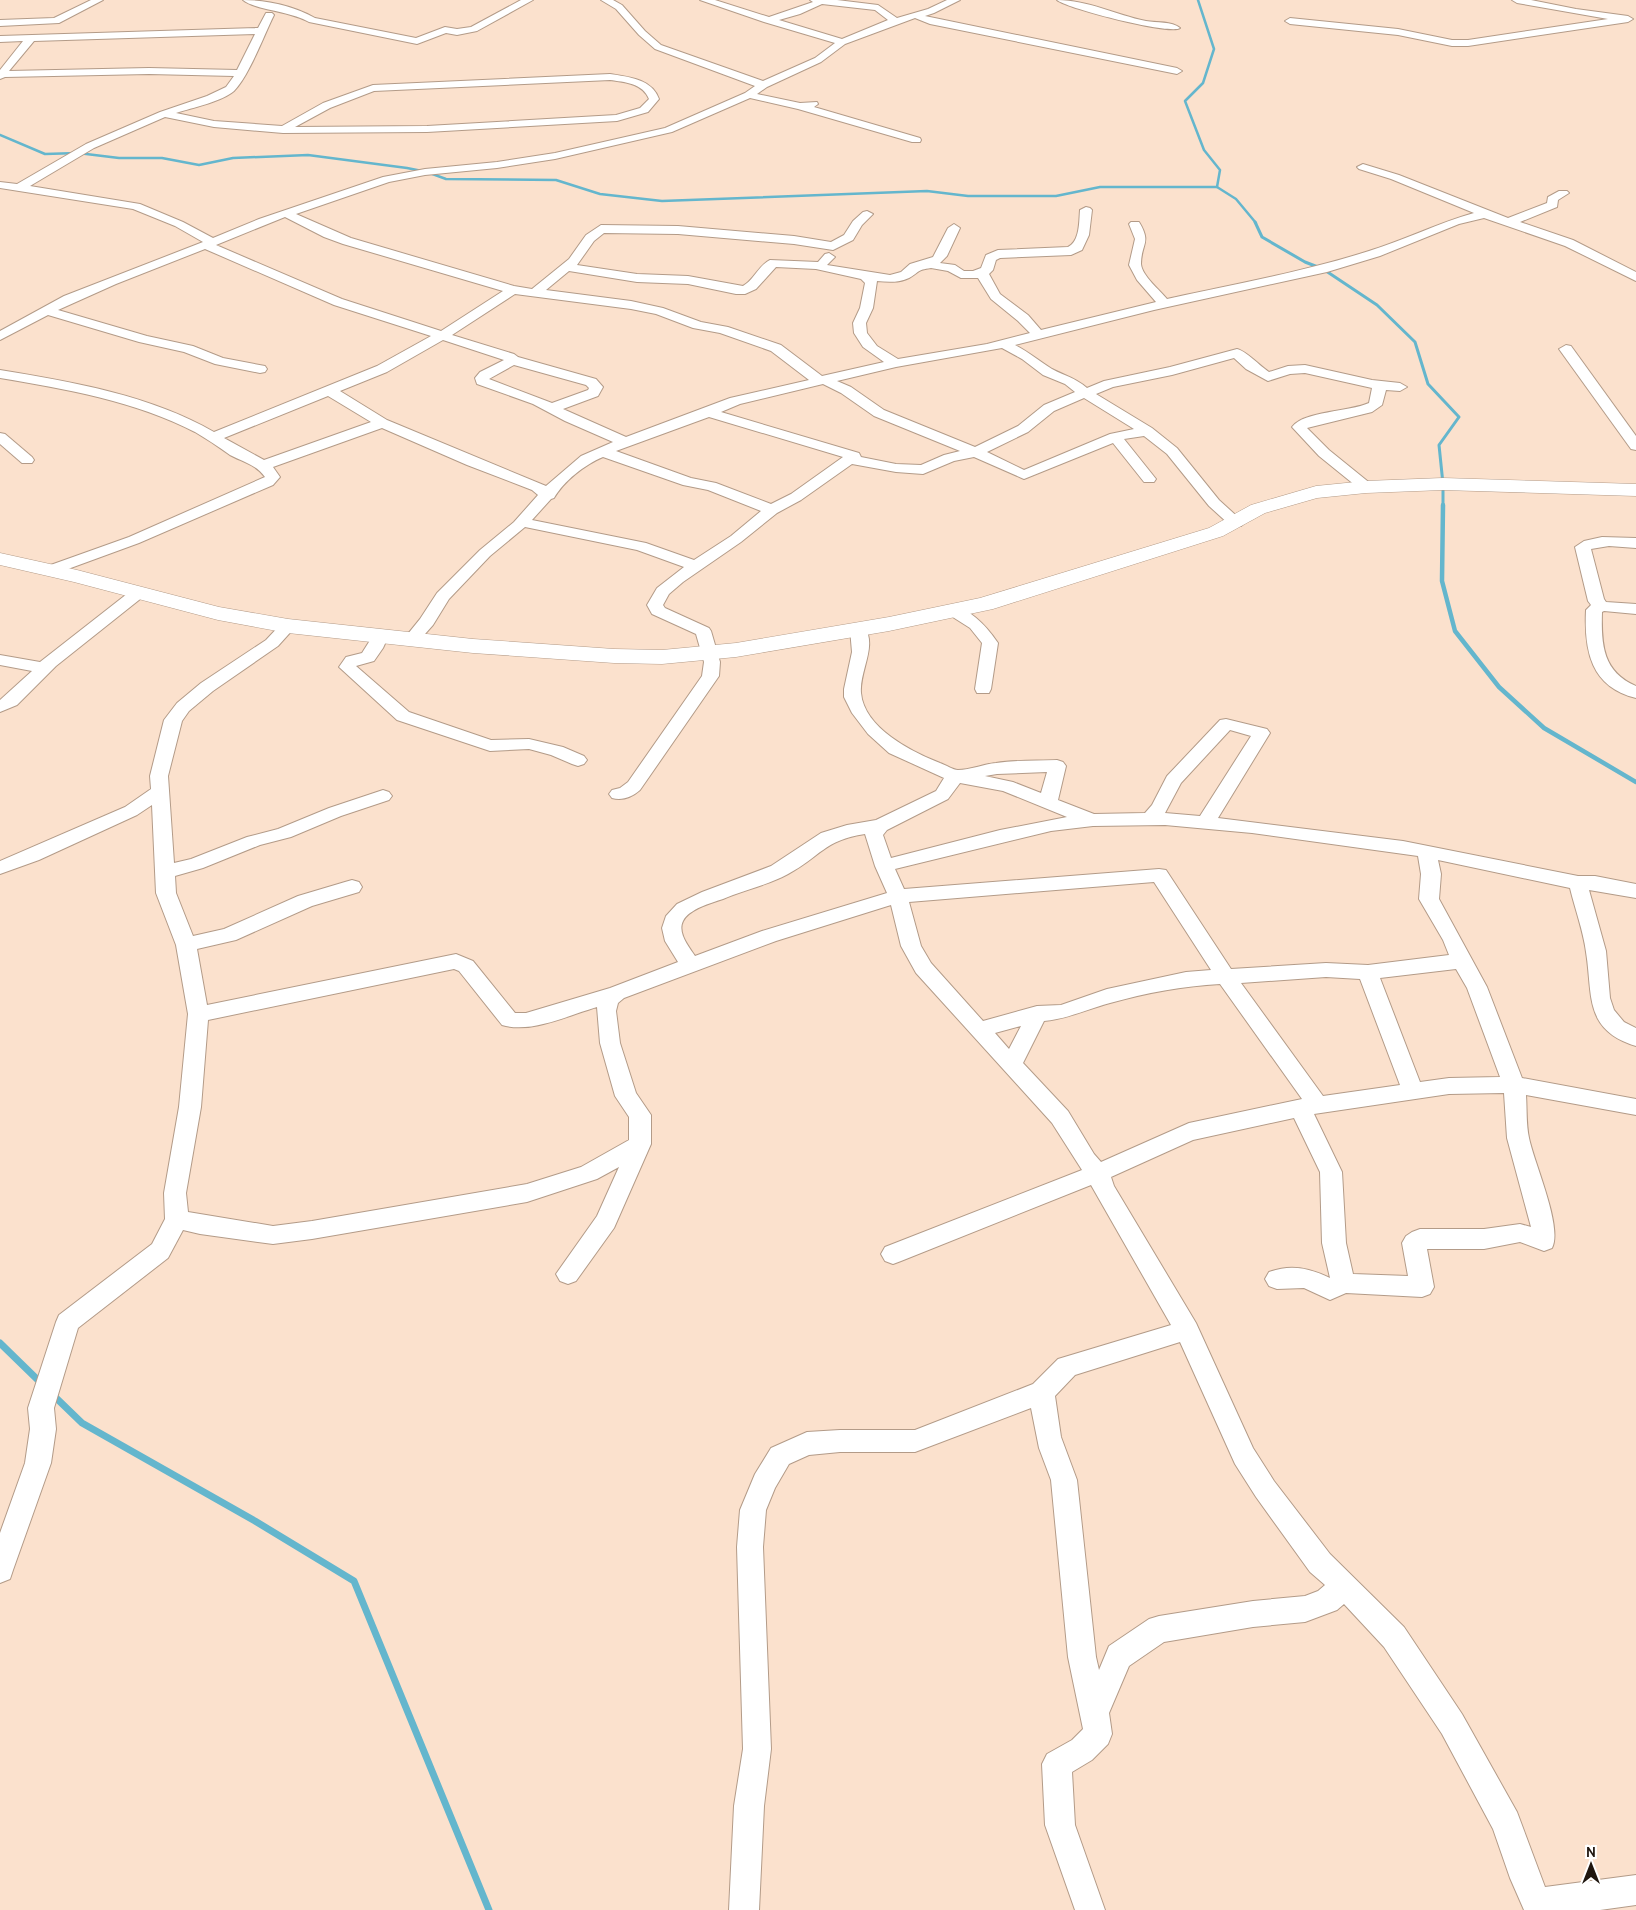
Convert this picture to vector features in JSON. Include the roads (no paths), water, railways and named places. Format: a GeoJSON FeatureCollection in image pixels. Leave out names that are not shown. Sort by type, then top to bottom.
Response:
{"type":"FeatureCollection","features":[{"type":"Feature","properties":{"kind":"street"},"geometry":{"type":"LineString","coordinates":[[0,23],[56,21],[98,0]]}},
{"type":"Feature","properties":{"kind":"street"},"geometry":{"type":"LineString","coordinates":[[248,0],[262,6],[301,12],[312,20],[417,41],[445,30],[457,32],[474,29],[528,0]]}},
{"type":"Feature","properties":{"kind":"street"},"geometry":{"type":"LineString","coordinates":[[606,0],[620,6],[642,33],[658,47],[763,85]]}},
{"type":"Feature","properties":{"kind":"street"},"geometry":{"type":"LineString","coordinates":[[705,0],[842,42]]}},
{"type":"Feature","properties":{"kind":"street"},"geometry":{"type":"LineString","coordinates":[[0,336],[46,310],[103,284],[209,244],[286,212],[405,175],[497,165],[582,152],[680,126],[818,60],[842,42],[895,20],[931,11],[955,0]]}},
{"type":"Feature","properties":{"kind":"street"},"geometry":{"type":"LineString","coordinates":[[1062,0],[1145,24],[1175,28]]}},
{"type":"Feature","properties":{"kind":"street"},"geometry":{"type":"LineString","coordinates":[[1517,0],[1576,12],[1632,19]]}},
{"type":"Feature","properties":{"kind":"street"},"geometry":{"type":"LineString","coordinates":[[767,20],[797,12],[817,4],[817,1],[878,8],[895,20]]}},
{"type":"Feature","properties":{"kind":"street"},"geometry":{"type":"LineString","coordinates":[[914,15],[930,21],[1177,71]]}},
{"type":"Feature","properties":{"kind":"street"},"geometry":{"type":"LineString","coordinates":[[20,187],[90,146],[164,114],[222,94],[230,89],[241,73],[269,16]]}},
{"type":"Feature","properties":{"kind":"street"},"geometry":{"type":"LineString","coordinates":[[1290,21],[1398,32],[1468,43],[1632,19]]}},
{"type":"Feature","properties":{"kind":"street"},"geometry":{"type":"LineString","coordinates":[[0,39],[261,31]]}},
{"type":"Feature","properties":{"kind":"street"},"geometry":{"type":"LineString","coordinates":[[1,75],[31,38]]}},
{"type":"Feature","properties":{"kind":"street"},"geometry":{"type":"LineString","coordinates":[[1,75],[149,71],[241,73]]}},
{"type":"Feature","properties":{"kind":"street"},"geometry":{"type":"LineString","coordinates":[[164,114],[214,124],[283,130],[427,129],[617,118],[644,110],[654,99],[649,89],[635,82],[610,77],[373,88],[340,99],[283,130]]}},
{"type":"Feature","properties":{"kind":"street"},"geometry":{"type":"LineString","coordinates":[[749,94],[800,106],[916,140]]}},
{"type":"Feature","properties":{"kind":"street"},"geometry":{"type":"LineString","coordinates":[[800,106],[815,103]]}},
{"type":"Feature","properties":{"kind":"street"},"geometry":{"type":"LineString","coordinates":[[1363,167],[1484,214],[1569,243],[1635,276]]}},
{"type":"Feature","properties":{"kind":"street"},"geometry":{"type":"LineString","coordinates":[[0,185],[20,187],[40,193],[136,206],[179,224],[209,244],[338,302],[513,360],[591,382],[596,387],[593,393],[552,408]]}},
{"type":"Feature","properties":{"kind":"street"},"geometry":{"type":"LineString","coordinates":[[1509,222],[1553,205],[1552,199],[1563,193]]}},
{"type":"Feature","properties":{"kind":"street"},"geometry":{"type":"LineString","coordinates":[[821,264],[820,268],[890,279],[904,275],[914,267],[933,264],[938,267],[951,268],[960,274],[974,275],[987,270],[990,258],[998,254],[1065,252],[1076,249],[1083,234],[1086,210]]}},
{"type":"Feature","properties":{"kind":"street"},"geometry":{"type":"LineString","coordinates":[[286,212],[328,234],[346,241],[512,290],[630,305],[659,311],[698,326],[723,330],[776,348],[803,370],[846,390],[878,413],[976,452],[1024,476],[1115,437],[1146,431]]}},
{"type":"Feature","properties":{"kind":"street"},"geometry":{"type":"LineString","coordinates":[[536,292],[567,267],[581,253],[596,232],[601,229],[678,230],[794,240],[833,246],[849,237],[857,223],[867,214]]}},
{"type":"Feature","properties":{"kind":"street"},"geometry":{"type":"LineString","coordinates":[[411,640],[427,622],[443,596],[455,583],[485,553],[521,522],[574,467],[601,452],[625,442],[735,401],[896,363],[988,348],[1165,304],[1323,269],[1376,253],[1456,222],[1484,214]]}},
{"type":"Feature","properties":{"kind":"street"},"geometry":{"type":"LineString","coordinates":[[1135,224],[1141,239],[1135,265],[1142,277],[1165,304]]}},
{"type":"Feature","properties":{"kind":"street"},"geometry":{"type":"LineString","coordinates":[[924,265],[943,256],[945,244],[954,228]]}},
{"type":"Feature","properties":{"kind":"street"},"geometry":{"type":"LineString","coordinates":[[567,267],[637,278],[688,280],[736,290],[745,290],[752,286],[768,266],[774,263],[802,266],[821,264],[829,258],[833,246]]}},
{"type":"Feature","properties":{"kind":"street"},"geometry":{"type":"LineString","coordinates":[[982,273],[995,296],[1023,318],[1038,335]]}},
{"type":"Feature","properties":{"kind":"street"},"geometry":{"type":"LineString","coordinates":[[865,276],[871,282],[868,290],[867,306],[859,326],[860,334],[866,343],[896,363]]}},
{"type":"Feature","properties":{"kind":"street"},"geometry":{"type":"LineString","coordinates":[[215,436],[234,430],[382,369],[442,335],[512,290]]}},
{"type":"Feature","properties":{"kind":"street"},"geometry":{"type":"LineString","coordinates":[[46,310],[260,370]]}},
{"type":"Feature","properties":{"kind":"street"},"geometry":{"type":"LineString","coordinates":[[1004,344],[1027,356],[1048,372],[1070,381],[1085,393],[1146,431],[1172,451],[1214,503],[1236,523]]}},
{"type":"Feature","properties":{"kind":"street"},"geometry":{"type":"LineString","coordinates":[[1566,350],[1601,395],[1636,446]]}},
{"type":"Feature","properties":{"kind":"street"},"geometry":{"type":"LineString","coordinates":[[848,459],[896,468],[923,470],[949,458],[976,452],[1023,429],[1057,404],[1109,384],[1172,371],[1237,353],[1251,366],[1268,377],[1288,370],[1305,369],[1380,385],[1400,386]]}},
{"type":"Feature","properties":{"kind":"street"},"geometry":{"type":"LineString","coordinates":[[513,360],[486,375],[482,378],[482,381],[552,408],[625,442]]}},
{"type":"Feature","properties":{"kind":"street"},"geometry":{"type":"LineString","coordinates":[[0,374],[117,397],[173,417],[215,436],[234,452],[264,465],[273,477],[268,482],[134,540],[51,570]]}},
{"type":"Feature","properties":{"kind":"street"},"geometry":{"type":"LineString","coordinates":[[1366,487],[1324,453],[1299,427],[1308,421],[1366,410],[1376,405],[1380,385]]}},
{"type":"Feature","properties":{"kind":"street"},"geometry":{"type":"LineString","coordinates":[[328,390],[382,422],[472,462],[537,487],[549,494]]}},
{"type":"Feature","properties":{"kind":"street"},"geometry":{"type":"LineString","coordinates":[[618,794],[626,792],[634,786],[700,690],[709,682],[713,664],[703,631],[658,611],[654,605],[663,591],[677,578],[772,510],[796,497],[854,456],[776,431],[707,412]]}},
{"type":"Feature","properties":{"kind":"street"},"geometry":{"type":"LineString","coordinates":[[264,465],[382,422]]}},
{"type":"Feature","properties":{"kind":"street"},"geometry":{"type":"LineString","coordinates":[[0,437],[26,460]]}},
{"type":"Feature","properties":{"kind":"street"},"geometry":{"type":"LineString","coordinates":[[1115,437],[1149,479]]}},
{"type":"Feature","properties":{"kind":"street"},"geometry":{"type":"LineString","coordinates":[[601,452],[688,482],[711,486],[772,510]]}},
{"type":"Feature","properties":{"kind":"street"},"geometry":{"type":"LineString","coordinates":[[0,559],[51,570],[218,613],[288,626],[411,640],[614,656],[662,657],[710,652],[858,629],[985,604],[1207,535],[1236,523],[1258,509],[1316,492],[1366,487],[1443,484],[1636,490]]}},
{"type":"Feature","properties":{"kind":"street"},"geometry":{"type":"LineString","coordinates":[[521,522],[641,546],[696,566]]}},
{"type":"Feature","properties":{"kind":"street"},"geometry":{"type":"LineString","coordinates":[[1636,543],[1591,542],[1583,547],[1596,601],[1602,606],[1636,610]]}},
{"type":"Feature","properties":{"kind":"street"},"geometry":{"type":"LineString","coordinates":[[0,707],[11,701],[43,668],[138,593]]}},
{"type":"Feature","properties":{"kind":"street"},"geometry":{"type":"LineString","coordinates":[[1602,606],[1594,610],[1593,622],[1598,661],[1604,672],[1614,682],[1636,693]]}},
{"type":"Feature","properties":{"kind":"street"},"geometry":{"type":"LineString","coordinates":[[954,611],[976,625],[990,643],[983,689]]}},
{"type":"Feature","properties":{"kind":"street"},"geometry":{"type":"LineString","coordinates":[[0,1570],[38,1463],[43,1429],[41,1408],[68,1322],[160,1252],[176,1219],[174,1193],[190,1107],[198,1014],[186,945],[166,893],[164,872],[158,792],[159,776],[173,720],[183,707],[207,687],[272,643],[288,626]]}},
{"type":"Feature","properties":{"kind":"street"},"geometry":{"type":"LineString","coordinates":[[858,629],[862,641],[859,663],[852,686],[854,705],[895,749],[955,776],[1007,786],[1048,802],[1068,817]]}},
{"type":"Feature","properties":{"kind":"street"},"geometry":{"type":"LineString","coordinates":[[380,636],[375,648],[368,657],[352,661],[347,667],[404,716],[490,746],[529,744],[558,751],[578,760]]}},
{"type":"Feature","properties":{"kind":"street"},"geometry":{"type":"LineString","coordinates":[[0,660],[43,668]]}},
{"type":"Feature","properties":{"kind":"street"},"geometry":{"type":"LineString","coordinates":[[1150,819],[1160,807],[1173,780],[1226,724],[1261,733],[1237,770],[1223,798],[1204,823]]}},
{"type":"Feature","properties":{"kind":"street"},"geometry":{"type":"LineString","coordinates":[[691,965],[672,938],[672,925],[676,915],[713,895],[747,884],[793,863],[803,853],[830,836],[861,828],[880,826],[942,795],[955,776],[997,768],[1057,766],[1048,802]]}},
{"type":"Feature","properties":{"kind":"street"},"geometry":{"type":"LineString","coordinates":[[0,868],[32,856],[131,811],[158,792]]}},
{"type":"Feature","properties":{"kind":"street"},"geometry":{"type":"LineString","coordinates":[[164,872],[196,864],[254,841],[284,834],[335,812],[383,796]]}},
{"type":"Feature","properties":{"kind":"street"},"geometry":{"type":"LineString","coordinates":[[884,866],[1068,817],[1093,820],[1150,819],[1271,830],[1427,852],[1578,883],[1595,883],[1636,890]]}},
{"type":"Feature","properties":{"kind":"street"},"geometry":{"type":"LineString","coordinates":[[880,826],[874,835],[878,850],[898,896],[911,946],[923,968],[1060,1117],[1086,1160],[1098,1173],[1103,1188],[1187,1330],[1249,1465],[1265,1490],[1320,1564],[1345,1586],[1394,1637],[1452,1724],[1506,1823],[1525,1878],[1540,1907],[1636,1890]]}},
{"type":"Feature","properties":{"kind":"street"},"geometry":{"type":"LineString","coordinates":[[1277,1279],[1298,1276],[1309,1279],[1330,1290],[1343,1283],[1422,1287],[1414,1243],[1420,1239],[1484,1239],[1520,1233],[1544,1241],[1542,1222],[1518,1138],[1514,1084],[1478,986],[1461,961],[1453,940],[1429,898],[1431,874],[1427,852]]}},
{"type":"Feature","properties":{"kind":"street"},"geometry":{"type":"LineString","coordinates":[[198,1014],[389,976],[456,960],[466,966],[509,1020],[526,1020],[617,993],[769,936],[898,896],[991,887],[1159,875],[1309,1107],[1331,1172],[1334,1243],[1343,1283]]}},
{"type":"Feature","properties":{"kind":"street"},"geometry":{"type":"LineString","coordinates":[[1578,883],[1596,951],[1600,998],[1606,1013],[1618,1026],[1636,1038]]}},
{"type":"Feature","properties":{"kind":"street"},"geometry":{"type":"LineString","coordinates":[[186,945],[229,935],[305,901],[352,887]]}},
{"type":"Feature","properties":{"kind":"street"},"geometry":{"type":"LineString","coordinates":[[978,1030],[1037,1014],[1062,1012],[1107,996],[1178,980],[1326,970],[1368,972],[1461,961]]}},
{"type":"Feature","properties":{"kind":"street"},"geometry":{"type":"LineString","coordinates":[[1368,972],[1413,1091]]}},
{"type":"Feature","properties":{"kind":"street"},"geometry":{"type":"LineString","coordinates":[[568,1274],[606,1221],[640,1144],[640,1115],[626,1096],[610,1043],[606,1011],[609,999],[617,993]]}},
{"type":"Feature","properties":{"kind":"street"},"geometry":{"type":"LineString","coordinates":[[1012,1064],[1037,1014]]}},
{"type":"Feature","properties":{"kind":"street"},"geometry":{"type":"LineString","coordinates":[[893,1254],[1098,1173],[1190,1132],[1309,1107],[1448,1086],[1514,1084],[1636,1107]]}},
{"type":"Feature","properties":{"kind":"street"},"geometry":{"type":"LineString","coordinates":[[176,1219],[200,1225],[273,1235],[312,1230],[528,1193],[589,1173],[640,1144]]}},
{"type":"Feature","properties":{"kind":"street"},"geometry":{"type":"LineString","coordinates":[[744,1910],[745,1858],[757,1749],[750,1547],[753,1510],[764,1482],[780,1456],[807,1444],[840,1441],[915,1441],[1042,1392],[1067,1367],[1187,1330]]}},
{"type":"Feature","properties":{"kind":"street"},"geometry":{"type":"LineString","coordinates":[[1042,1392],[1043,1414],[1056,1464],[1064,1480],[1082,1657],[1098,1734],[1082,1750],[1056,1764],[1060,1824],[1090,1910]]}},
{"type":"Feature","properties":{"kind":"street"},"geometry":{"type":"LineString","coordinates":[[1095,1713],[1120,1656],[1159,1629],[1253,1614],[1305,1609],[1327,1601],[1345,1586]]}},
{"type":"Feature","properties":{"kind":"waterway"},"geometry":{"type":"LineString","coordinates":[[1198,0],[1214,49],[1203,83],[1185,101],[1204,150],[1220,170],[1217,187]]}},
{"type":"Feature","properties":{"kind":"waterway"},"geometry":{"type":"LineString","coordinates":[[0,135],[45,154],[78,153],[119,158],[162,158],[199,165],[233,158],[308,155],[407,168],[427,172],[446,179],[556,180],[600,194],[662,201],[927,191],[968,196],[1056,196],[1100,187],[1217,187]]}},
{"type":"Feature","properties":{"kind":"waterway"},"geometry":{"type":"LineString","coordinates":[[1217,187],[1236,199],[1256,223]]}},
{"type":"Feature","properties":{"kind":"waterway"},"geometry":{"type":"LineString","coordinates":[[1255,222],[1262,237],[1305,262],[1323,269],[1377,305],[1415,342],[1428,384],[1459,417],[1439,445],[1443,505]]}},
{"type":"Feature","properties":{"kind":"waterway"},"geometry":{"type":"LineString","coordinates":[[1443,505],[1442,581],[1455,631],[1499,687],[1544,728],[1636,782]]}},
{"type":"Feature","properties":{"kind":"waterway"},"geometry":{"type":"LineString","coordinates":[[0,1343],[41,1383]]}},
{"type":"Feature","properties":{"kind":"waterway"},"geometry":{"type":"LineString","coordinates":[[52,1394],[82,1423],[255,1521],[354,1581],[489,1910]]}}]}
